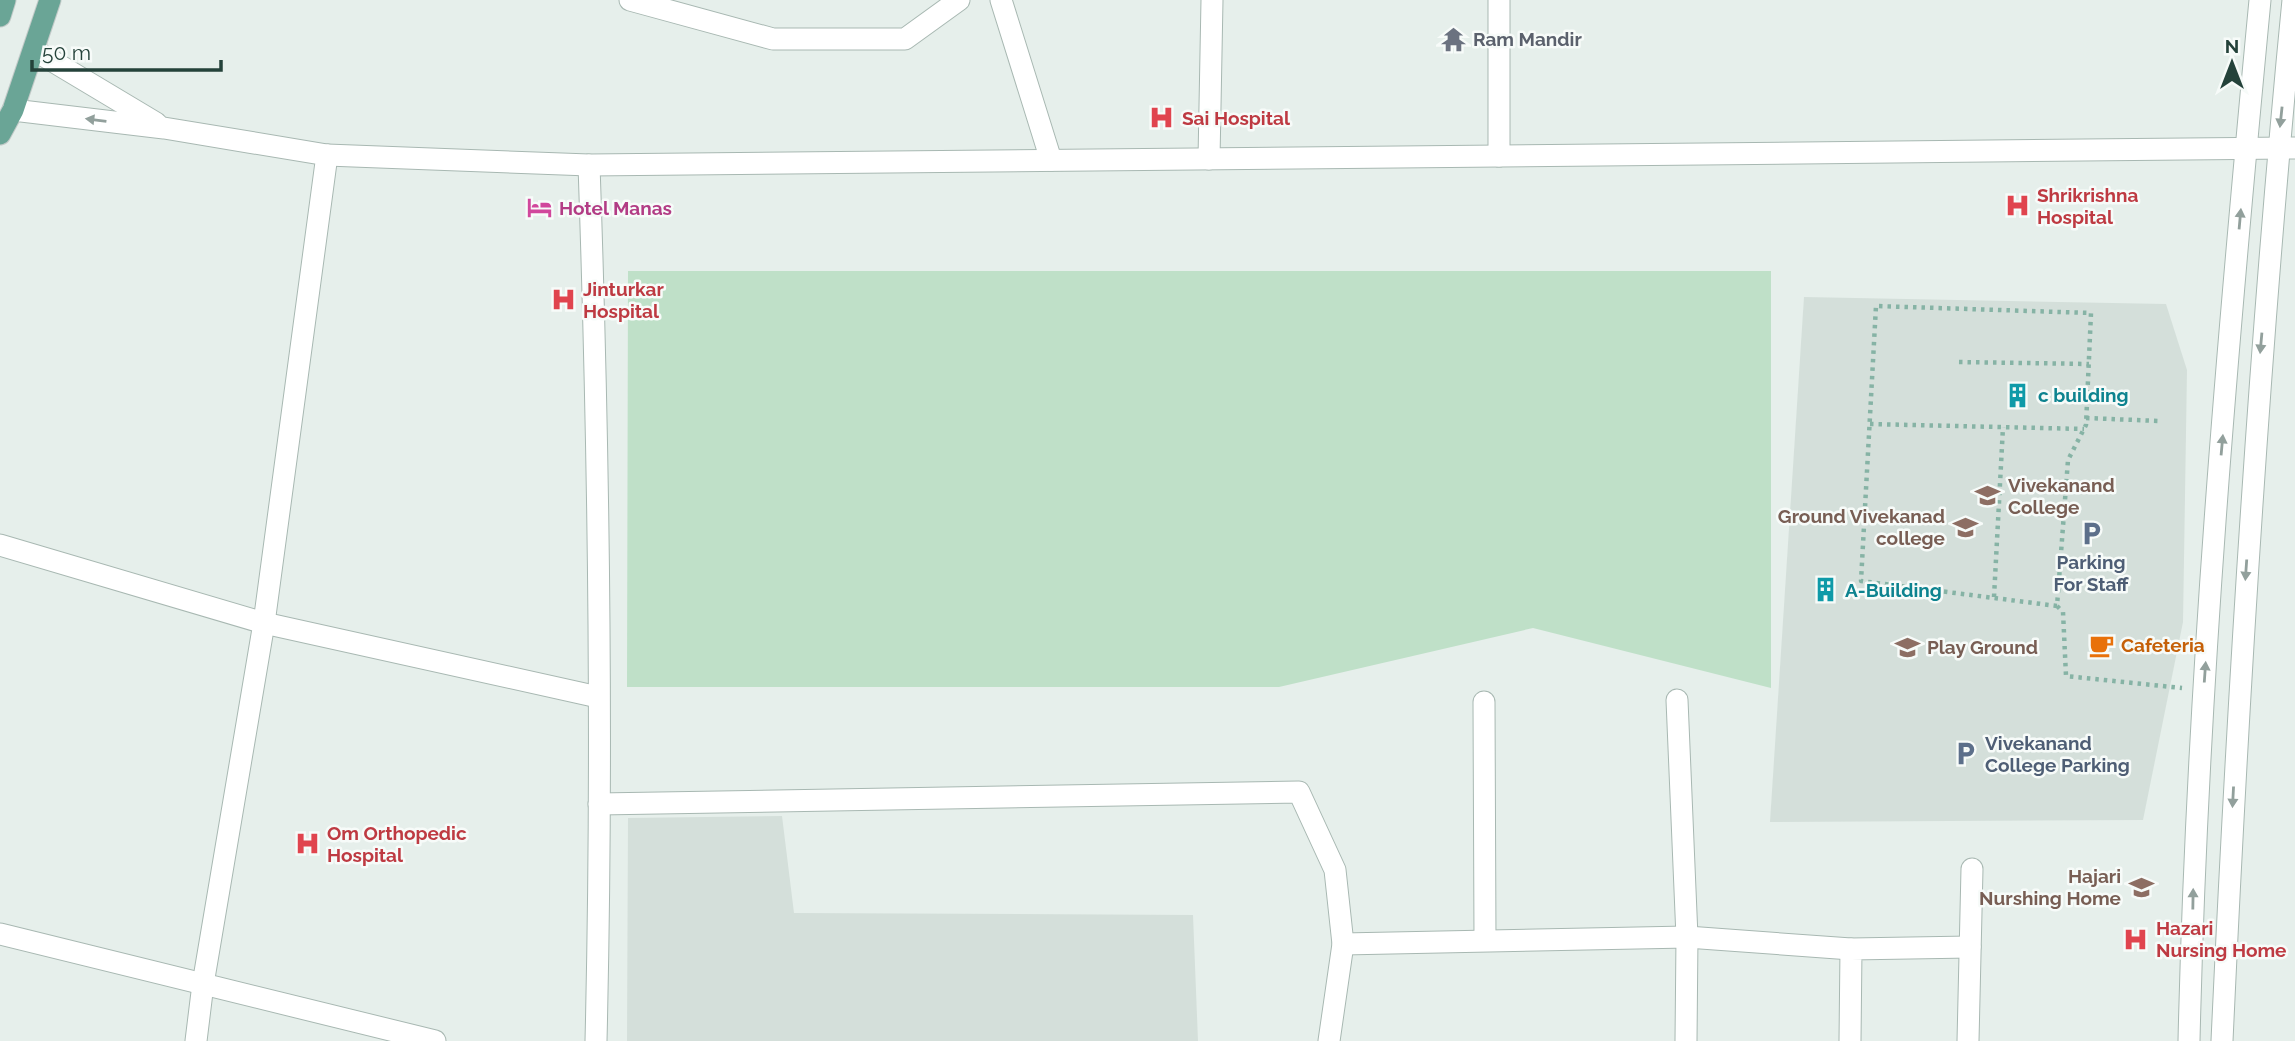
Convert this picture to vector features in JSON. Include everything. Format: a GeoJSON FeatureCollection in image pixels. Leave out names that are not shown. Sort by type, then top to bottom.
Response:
{"type":"FeatureCollection","features":[{"type":"Feature","properties":{"kind":"main road"},"geometry":{"type":"LineString","coordinates":[[0,16],[5,0]]}},
{"type":"Feature","properties":{"kind":"main road"},"geometry":{"type":"LineString","coordinates":[[0,134],[13,110],[50,0]]}},
{"type":"Feature","properties":{"kind":"street"},"geometry":{"type":"LineString","coordinates":[[630,0],[773,39],[905,39],[959,0]]}},
{"type":"Feature","properties":{"kind":"street"},"geometry":{"type":"LineString","coordinates":[[1001,0],[1051,160]]}},
{"type":"Feature","properties":{"kind":"street"},"geometry":{"type":"LineString","coordinates":[[1209,159],[1212,0]]}},
{"type":"Feature","properties":{"kind":"street"},"geometry":{"type":"LineString","coordinates":[[1499,0],[1499,156]]}},
{"type":"Feature","properties":{"kind":"street"},"geometry":{"type":"LineString","coordinates":[[2189,1041],[2194,853],[2204,690],[2245,149],[2260,0]]}},
{"type":"Feature","properties":{"kind":"street"},"geometry":{"type":"LineString","coordinates":[[2222,1041],[2239,671],[2261,345],[2287,148],[2293,0]]}},
{"type":"Feature","properties":{"kind":"street"},"geometry":{"type":"LineString","coordinates":[[34,50],[164,128]]}},
{"type":"Feature","properties":{"kind":"street"},"geometry":{"type":"LineString","coordinates":[[13,110],[164,128],[327,155],[589,165],[2287,148]]}},
{"type":"Feature","properties":{"kind":"street"},"geometry":{"type":"LineString","coordinates":[[196,1041],[202,984],[264,623],[327,155]]}},
{"type":"Feature","properties":{"kind":"street"},"geometry":{"type":"LineString","coordinates":[[589,165],[594,312],[599,804],[596,1041]]}},
{"type":"Feature","properties":{"kind":"street"},"geometry":{"type":"LineString","coordinates":[[0,545],[264,623],[598,698]]}},
{"type":"Feature","properties":{"kind":"street"},"geometry":{"type":"LineString","coordinates":[[1677,700],[1687,937],[1686,1041]]}},
{"type":"Feature","properties":{"kind":"street"},"geometry":{"type":"LineString","coordinates":[[1484,702],[1485,940]]}},
{"type":"Feature","properties":{"kind":"street"},"geometry":{"type":"LineString","coordinates":[[599,804],[1299,792],[1335,870],[1343,944],[1329,1041]]}},
{"type":"Feature","properties":{"kind":"street"},"geometry":{"type":"LineString","coordinates":[[1968,1041],[1972,869]]}},
{"type":"Feature","properties":{"kind":"street"},"geometry":{"type":"LineString","coordinates":[[0,934],[435,1041]]}},
{"type":"Feature","properties":{"kind":"street"},"geometry":{"type":"LineString","coordinates":[[1343,944],[1687,937],[1851,949],[1970,947]]}},
{"type":"Feature","properties":{"kind":"street"},"geometry":{"type":"LineString","coordinates":[[1850,1041],[1851,949]]}},
{"type":"Feature","properties":{"kind":"path"},"geometry":{"type":"LineString","coordinates":[[2057,606],[2068,460],[2084,429],[2086,418],[2091,313],[1876,306],[1861,581],[2057,606],[2063,612],[2066,676],[2204,690]]}},
{"type":"Feature","properties":{"kind":"path"},"geometry":{"type":"LineString","coordinates":[[1959,362],[2089,364]]}},
{"type":"Feature","properties":{"kind":"path"},"geometry":{"type":"LineString","coordinates":[[2086,418],[2160,421]]}},
{"type":"Feature","properties":{"kind":"path"},"geometry":{"type":"LineString","coordinates":[[1870,424],[2084,429]]}},
{"type":"Feature","properties":{"kind":"path"},"geometry":{"type":"LineString","coordinates":[[1994,598],[2003,427]]}},
{"type":"Feature","properties":{"kind":"shaded area","name":"Vivekanand College"},"geometry":{"type":"Polygon","coordinates":[[[1804,297],[2166,304],[2187,370],[2183,622],[2143,820],[1770,822],[1804,297]]]}},
{"type":"Feature","properties":{"kind":"shaded area"},"geometry":{"type":"Polygon","coordinates":[[[782,816],[794,913],[1193,915],[1198,1041],[627,1041],[628,818],[782,816]]]}},
{"type":"Feature","properties":{"kind":"green space"},"geometry":{"type":"Polygon","coordinates":[[[628,271],[1771,271],[1771,688],[1533,628],[1279,687],[627,687],[628,271]]]}},
{"type":"Feature","properties":{"kind":"place","name":"Ram Mandir"},"geometry":{"type":"Point","coordinates":[1453,39]}},
{"type":"Feature","properties":{"kind":"place","name":"Sai Hospital"},"geometry":{"type":"Point","coordinates":[1162,118]}},
{"type":"Feature","properties":{"kind":"place","name":"Shrikrishna Hospital"},"geometry":{"type":"Point","coordinates":[2017,206]}},
{"type":"Feature","properties":{"kind":"place","name":"Hotel Manas"},"geometry":{"type":"Point","coordinates":[539,208]}},
{"type":"Feature","properties":{"kind":"place","name":"Jinturkar Hospital"},"geometry":{"type":"Point","coordinates":[563,300]}},
{"type":"Feature","properties":{"kind":"place","name":"c building"},"geometry":{"type":"Point","coordinates":[2018,395]}},
{"type":"Feature","properties":{"kind":"place","name":"Vivekanand College"},"geometry":{"type":"Point","coordinates":[1988,496]}},
{"type":"Feature","properties":{"kind":"place","name":"Ground Vivekanad college"},"geometry":{"type":"Point","coordinates":[1965,527]}},
{"type":"Feature","properties":{"kind":"place","name":"Parking For Staff"},"geometry":{"type":"Point","coordinates":[2091,534]}},
{"type":"Feature","properties":{"kind":"place","name":"A-Building"},"geometry":{"type":"Point","coordinates":[1825,590]}},
{"type":"Feature","properties":{"kind":"place","name":"Cafeteria"},"geometry":{"type":"Point","coordinates":[2101,645]}},
{"type":"Feature","properties":{"kind":"place","name":"Play Ground"},"geometry":{"type":"Point","coordinates":[1907,647]}},
{"type":"Feature","properties":{"kind":"place","name":"Vivekanand College Parking"},"geometry":{"type":"Point","coordinates":[1965,754]}},
{"type":"Feature","properties":{"kind":"place","name":"Om Orthopedic Hospital"},"geometry":{"type":"Point","coordinates":[307,844]}},
{"type":"Feature","properties":{"kind":"place","name":"Hajari Nurshing Home"},"geometry":{"type":"Point","coordinates":[2141,887]}},
{"type":"Feature","properties":{"kind":"place","name":"Hazari Nursing Home"},"geometry":{"type":"Point","coordinates":[2136,939]}}]}
